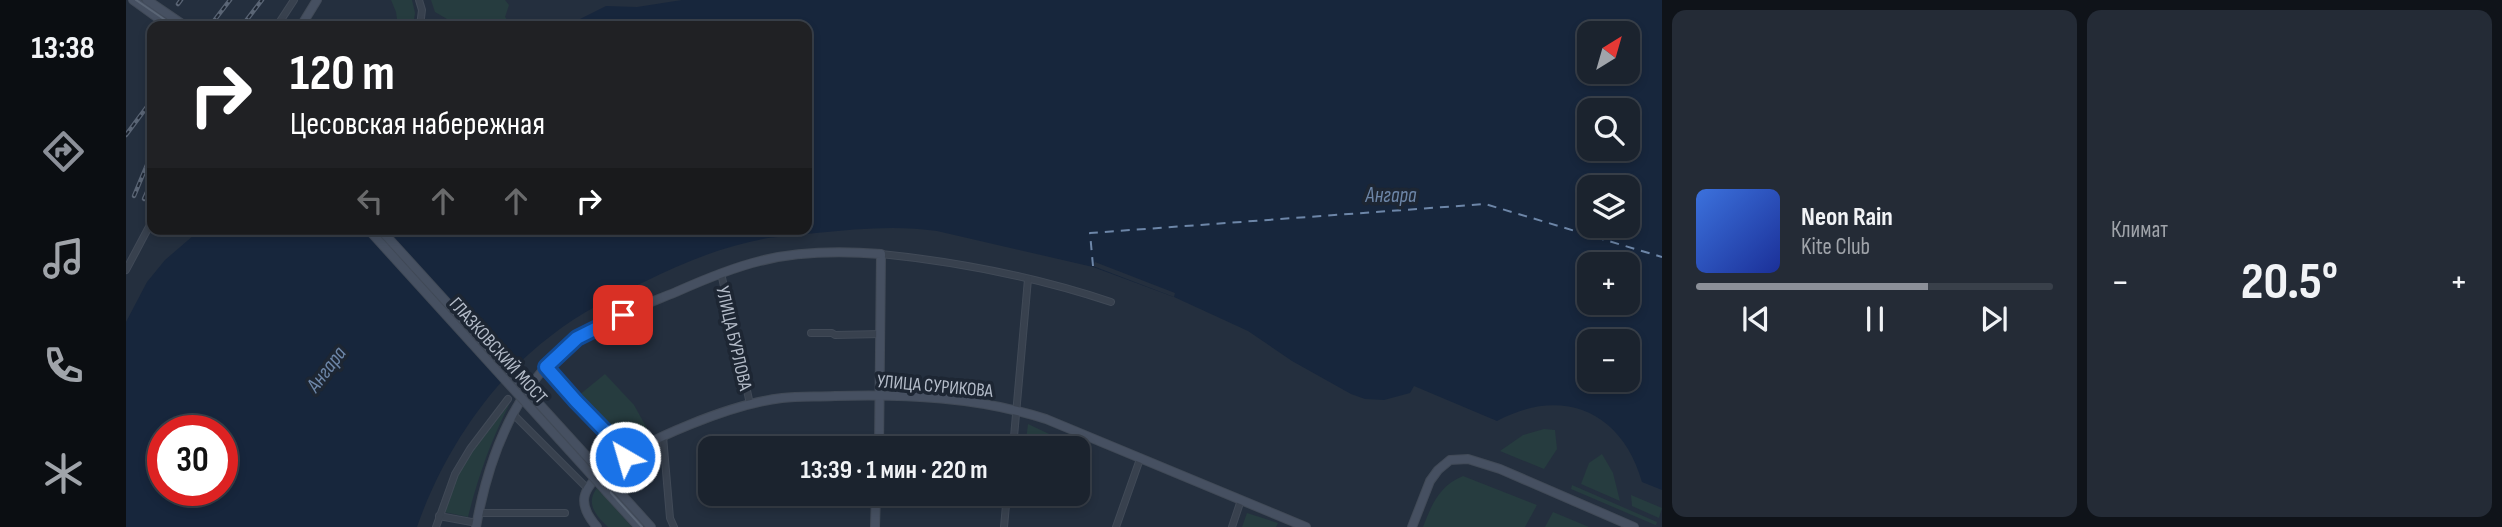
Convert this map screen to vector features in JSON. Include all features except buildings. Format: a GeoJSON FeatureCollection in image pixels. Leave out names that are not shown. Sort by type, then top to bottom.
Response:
{"type":"FeatureCollection","features":[{"type":"Feature","properties":{"kind":"main road"},"geometry":{"type":"LineString","coordinates":[[304,21],[317,0]]}},
{"type":"Feature","properties":{"kind":"main road"},"geometry":{"type":"LineString","coordinates":[[140,1],[163,21]]}},
{"type":"Feature","properties":{"kind":"main road"},"geometry":{"type":"LineString","coordinates":[[140,1],[176,21]]}},
{"type":"Feature","properties":{"kind":"main road","name":"ГЛАЗКОВСКИЙ МОСТ"},"geometry":{"type":"LineString","coordinates":[[374,235],[609,488]]}},
{"type":"Feature","properties":{"kind":"main road","name":"ГЛАЗКОВСКИЙ МОСТ"},"geometry":{"type":"LineString","coordinates":[[385,235],[609,488]]}},
{"type":"Feature","properties":{"kind":"main road"},"geometry":{"type":"LineString","coordinates":[[476,525],[493,456],[515,410],[546,367],[577,338],[636,309],[721,273],[761,260],[843,251],[881,254],[879,436]]}},
{"type":"Feature","properties":{"kind":"main road","name":"УЛИЦА СУРИКОВА"},"geometry":{"type":"LineString","coordinates":[[587,488],[625,457],[663,436],[750,404],[782,398],[881,395],[1017,409],[1046,418],[1306,527]]}},
{"type":"Feature","properties":{"kind":"main road"},"geometry":{"type":"LineString","coordinates":[[1412,527],[1430,481],[1438,470],[1450,460],[1468,459],[1500,469],[1634,527]]}},
{"type":"Feature","properties":{"kind":"main road"},"geometry":{"type":"LineString","coordinates":[[587,488],[583,504],[597,527]]}},
{"type":"Feature","properties":{"kind":"main road"},"geometry":{"type":"LineString","coordinates":[[609,488],[639,527]]}},
{"type":"Feature","properties":{"kind":"main road"},"geometry":{"type":"LineString","coordinates":[[609,488],[651,527]]}},
{"type":"Feature","properties":{"kind":"main road"},"geometry":{"type":"LineString","coordinates":[[874,527],[875,506]]}},
{"type":"Feature","properties":{"kind":"street"},"geometry":{"type":"LineString","coordinates":[[280,21],[294,0]]}},
{"type":"Feature","properties":{"kind":"street"},"geometry":{"type":"LineString","coordinates":[[419,0],[422,10],[421,21]]}},
{"type":"Feature","properties":{"kind":"street"},"geometry":{"type":"LineString","coordinates":[[126,270],[147,230]]}},
{"type":"Feature","properties":{"kind":"street"},"geometry":{"type":"LineString","coordinates":[[881,254],[949,261],[1057,285],[1111,302]]}},
{"type":"Feature","properties":{"kind":"street","name":"УЛИЦА БУРЛОВА"},"geometry":{"type":"LineString","coordinates":[[721,273],[750,404]]}},
{"type":"Feature","properties":{"kind":"street"},"geometry":{"type":"LineString","coordinates":[[1014,436],[1028,279]]}},
{"type":"Feature","properties":{"kind":"street"},"geometry":{"type":"LineString","coordinates":[[811,333],[881,334]]}},
{"type":"Feature","properties":{"kind":"street"},"geometry":{"type":"LineString","coordinates":[[546,367],[613,439],[625,457]]}},
{"type":"Feature","properties":{"kind":"street"},"geometry":{"type":"LineString","coordinates":[[436,527],[455,474],[470,449],[508,399]]}},
{"type":"Feature","properties":{"kind":"street"},"geometry":{"type":"LineString","coordinates":[[515,410],[587,488]]}},
{"type":"Feature","properties":{"kind":"street"},"geometry":{"type":"LineString","coordinates":[[663,436],[670,518],[674,527]]}},
{"type":"Feature","properties":{"kind":"street"},"geometry":{"type":"LineString","coordinates":[[1116,527],[1140,459]]}},
{"type":"Feature","properties":{"kind":"street"},"geometry":{"type":"LineString","coordinates":[[1232,527],[1241,500]]}},
{"type":"Feature","properties":{"kind":"street"},"geometry":{"type":"LineString","coordinates":[[1004,527],[1006,506]]}},
{"type":"Feature","properties":{"kind":"street"},"geometry":{"type":"LineString","coordinates":[[478,513],[565,513]]}},
{"type":"Feature","properties":{"kind":"street"},"geometry":{"type":"LineString","coordinates":[[439,516],[476,525]]}},
{"type":"Feature","properties":{"kind":"green space"},"geometry":{"type":"Polygon","coordinates":[[[391,0],[412,0],[414,21],[397,21],[391,0]]]}},
{"type":"Feature","properties":{"kind":"green space"},"geometry":{"type":"Polygon","coordinates":[[[431,0],[505,0],[509,5],[505,17],[508,21],[450,21],[435,12],[431,0]]]}},
{"type":"Feature","properties":{"kind":"green space"},"geometry":{"type":"Polygon","coordinates":[[[605,374],[634,405],[649,432],[624,447],[578,396],[605,374]]]}},
{"type":"Feature","properties":{"kind":"green space"},"geometry":{"type":"Polygon","coordinates":[[[510,403],[486,459],[468,517],[444,512],[458,472],[510,403]]]}},
{"type":"Feature","properties":{"kind":"green space"},"geometry":{"type":"Polygon","coordinates":[[[1028,424],[1053,436],[1026,436],[1028,424]]]}},
{"type":"Feature","properties":{"kind":"green space"},"geometry":{"type":"Polygon","coordinates":[[[1544,429],[1555,430],[1557,449],[1544,469],[1500,451],[1523,435],[1544,429]]]}},
{"type":"Feature","properties":{"kind":"green space"},"geometry":{"type":"Polygon","coordinates":[[[1602,454],[1613,473],[1620,501],[1581,484],[1589,463],[1602,454]]]}},
{"type":"Feature","properties":{"kind":"green space"},"geometry":{"type":"Polygon","coordinates":[[[1463,476],[1537,505],[1525,527],[1423,527],[1442,490],[1463,476]]]}},
{"type":"Feature","properties":{"kind":"green space"},"geometry":{"type":"Polygon","coordinates":[[[1572,485],[1657,522],[1656,525],[1660,527],[1571,489],[1572,485]]]}},
{"type":"Feature","properties":{"kind":"green space"},"geometry":{"type":"Polygon","coordinates":[[[597,488],[632,527],[608,527],[592,504],[597,488]]]}},
{"type":"Feature","properties":{"kind":"green space"},"geometry":{"type":"Polygon","coordinates":[[[1631,495],[1662,508],[1659,518],[1632,506],[1631,495]]]}},
{"type":"Feature","properties":{"kind":"green space"},"geometry":{"type":"Polygon","coordinates":[[[1553,512],[1589,527],[1545,527],[1553,512]]]}},
{"type":"Feature","properties":{"kind":"green space"},"geometry":{"type":"Polygon","coordinates":[[[1247,513],[1278,523],[1276,527],[1242,527],[1247,513]]]}},
{"type":"Feature","properties":{"kind":"water","name":"Ангара"},"geometry":{"type":"Polygon","coordinates":[[[682,0],[1662,0],[1662,490],[1642,482],[1633,458],[1620,438],[1604,422],[1586,412],[1566,406],[1544,406],[1521,411],[1497,421],[1414,386],[1410,393],[1384,400],[1365,399],[1292,361],[1248,331],[1174,297],[1093,267],[937,231],[876,228],[812,233],[812,21],[576,21],[606,6],[637,7],[682,0]]]}},
{"type":"Feature","properties":{"kind":"water","name":"Ангара"},"geometry":{"type":"Polygon","coordinates":[[[194,235],[797,235],[752,241],[689,261],[608,300],[552,335],[508,374],[471,421],[440,473],[417,527],[126,527],[126,322],[147,282],[165,260],[194,235]]]}},
{"type":"Feature","properties":{"kind":"pier"},"geometry":{"type":"Polygon","coordinates":[[[1095,262],[1175,293],[1174,297],[1093,266],[1095,262]]]}},
{"type":"Feature","properties":{"kind":"ferry route"},"geometry":{"type":"LineString","coordinates":[[1093,266],[1090,233],[1485,204],[1662,257]]}},
{"type":"Feature","properties":{"kind":"tram line"},"geometry":{"type":"LineString","coordinates":[[136,0],[167,21]]}},
{"type":"Feature","properties":{"kind":"tram line"},"geometry":{"type":"LineString","coordinates":[[376,235],[642,527]]}},
{"type":"Feature","properties":{"kind":"railway"},"geometry":{"type":"LineString","coordinates":[[178,4],[181,0]]}},
{"type":"Feature","properties":{"kind":"railway"},"geometry":{"type":"LineString","coordinates":[[214,21],[230,0]]}},
{"type":"Feature","properties":{"kind":"railway"},"geometry":{"type":"LineString","coordinates":[[246,21],[262,0]]}},
{"type":"Feature","properties":{"kind":"railway"},"geometry":{"type":"LineString","coordinates":[[126,135],[147,107]]}},
{"type":"Feature","properties":{"kind":"railway"},"geometry":{"type":"LineString","coordinates":[[134,196],[147,165]]}},
{"type":"Feature","properties":{"kind":"railway"},"geometry":{"type":"LineString","coordinates":[[144,199],[147,192]]}},
{"type":"Feature","properties":{"kind":"route"},"geometry":{"type":"LineString","coordinates":[[623,315],[577,338],[546,367],[613,439],[625,457]]}}]}
